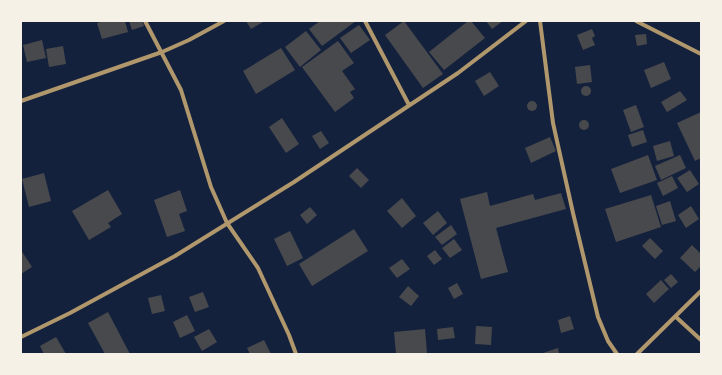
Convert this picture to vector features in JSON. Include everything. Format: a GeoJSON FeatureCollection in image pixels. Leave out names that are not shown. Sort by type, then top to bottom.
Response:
{"type":"FeatureCollection","features":[{"type":"Feature","properties":{"kind":"street"},"geometry":{"type":"LineString","coordinates":[[145,21],[181,90],[211,187],[228,222],[258,268],[289,335],[296,354]]}},
{"type":"Feature","properties":{"kind":"street"},"geometry":{"type":"LineString","coordinates":[[21,101],[162,52],[189,40],[224,21]]}},
{"type":"Feature","properties":{"kind":"street"},"geometry":{"type":"LineString","coordinates":[[365,21],[409,105]]}},
{"type":"Feature","properties":{"kind":"street"},"geometry":{"type":"LineString","coordinates":[[21,337],[70,313],[175,256],[294,182],[458,73],[526,21]]}},
{"type":"Feature","properties":{"kind":"street"},"geometry":{"type":"LineString","coordinates":[[540,21],[553,123],[573,214],[598,317],[608,341],[617,354]]}},
{"type":"Feature","properties":{"kind":"street"},"geometry":{"type":"LineString","coordinates":[[636,21],[701,54]]}},
{"type":"Feature","properties":{"kind":"street"},"geometry":{"type":"LineString","coordinates":[[637,354],[701,291]]}},
{"type":"Feature","properties":{"kind":"street"},"geometry":{"type":"LineString","coordinates":[[676,317],[701,340]]}},
{"type":"Feature","properties":{"kind":"building"},"geometry":{"type":"Polygon","coordinates":[[[104,21],[125,21],[128,32],[102,39],[97,23],[104,21]]]}},
{"type":"Feature","properties":{"kind":"building"},"geometry":{"type":"Polygon","coordinates":[[[129,21],[142,21],[144,26],[132,30],[129,21]]]}},
{"type":"Feature","properties":{"kind":"building"},"geometry":{"type":"Polygon","coordinates":[[[246,21],[262,21],[263,22],[251,29],[246,21]]]}},
{"type":"Feature","properties":{"kind":"building"},"geometry":{"type":"Polygon","coordinates":[[[320,21],[356,21],[322,46],[309,29],[320,21]]]}},
{"type":"Feature","properties":{"kind":"building"},"geometry":{"type":"Polygon","coordinates":[[[404,21],[443,74],[423,88],[385,35],[404,21]]]}},
{"type":"Feature","properties":{"kind":"building"},"geometry":{"type":"Polygon","coordinates":[[[468,21],[471,21],[485,38],[444,70],[429,52],[468,21]]]}},
{"type":"Feature","properties":{"kind":"building"},"geometry":{"type":"Polygon","coordinates":[[[486,21],[503,21],[492,29],[486,21]]]}},
{"type":"Feature","properties":{"kind":"building"},"geometry":{"type":"Polygon","coordinates":[[[359,25],[370,40],[351,53],[340,38],[359,25]]]}},
{"type":"Feature","properties":{"kind":"building"},"geometry":{"type":"Polygon","coordinates":[[[592,29],[595,36],[592,38],[595,45],[583,50],[577,35],[592,29]]]}},
{"type":"Feature","properties":{"kind":"building"},"geometry":{"type":"Polygon","coordinates":[[[306,31],[321,50],[300,67],[285,47],[306,31]]]}},
{"type":"Feature","properties":{"kind":"building"},"geometry":{"type":"Polygon","coordinates":[[[646,34],[647,44],[637,46],[635,35],[646,34]]]}},
{"type":"Feature","properties":{"kind":"building"},"geometry":{"type":"Polygon","coordinates":[[[42,40],[46,58],[27,62],[23,45],[42,40]]]}},
{"type":"Feature","properties":{"kind":"building"},"geometry":{"type":"Polygon","coordinates":[[[338,41],[354,63],[342,71],[355,89],[350,92],[354,98],[335,112],[302,67],[338,41]]]}},
{"type":"Feature","properties":{"kind":"building"},"geometry":{"type":"Polygon","coordinates":[[[63,46],[66,64],[49,67],[46,49],[63,46]]]}},
{"type":"Feature","properties":{"kind":"building"},"geometry":{"type":"Polygon","coordinates":[[[281,48],[295,70],[256,94],[243,71],[281,48]]]}},
{"type":"Feature","properties":{"kind":"building"},"geometry":{"type":"Polygon","coordinates":[[[664,62],[671,79],[651,88],[644,70],[664,62]]]}},
{"type":"Feature","properties":{"kind":"building"},"geometry":{"type":"Polygon","coordinates":[[[590,65],[592,82],[577,84],[575,67],[590,65]]]}},
{"type":"Feature","properties":{"kind":"building"},"geometry":{"type":"Polygon","coordinates":[[[490,72],[499,86],[484,96],[475,81],[490,72]]]}},
{"type":"Feature","properties":{"kind":"building"},"geometry":{"type":"Polygon","coordinates":[[[584,86],[588,86],[590,87],[590,95],[584,96],[581,93],[581,89],[584,86]]]}},
{"type":"Feature","properties":{"kind":"building"},"geometry":{"type":"Polygon","coordinates":[[[680,91],[687,100],[667,112],[661,102],[680,91]]]}},
{"type":"Feature","properties":{"kind":"building"},"geometry":{"type":"Polygon","coordinates":[[[530,101],[534,101],[537,106],[534,111],[530,111],[527,108],[527,104],[530,101]]]}},
{"type":"Feature","properties":{"kind":"building"},"geometry":{"type":"Polygon","coordinates":[[[636,105],[644,127],[631,132],[623,110],[636,105]]]}},
{"type":"Feature","properties":{"kind":"building"},"geometry":{"type":"Polygon","coordinates":[[[701,112],[701,158],[695,161],[677,123],[701,112]]]}},
{"type":"Feature","properties":{"kind":"building"},"geometry":{"type":"Polygon","coordinates":[[[282,118],[299,144],[286,153],[269,127],[282,118]]]}},
{"type":"Feature","properties":{"kind":"building"},"geometry":{"type":"Polygon","coordinates":[[[582,120],[586,120],[589,125],[586,130],[582,130],[579,127],[579,123],[582,120]]]}},
{"type":"Feature","properties":{"kind":"building"},"geometry":{"type":"Polygon","coordinates":[[[643,130],[647,142],[632,147],[628,135],[643,130]]]}},
{"type":"Feature","properties":{"kind":"building"},"geometry":{"type":"Polygon","coordinates":[[[321,131],[329,143],[320,149],[312,136],[321,131]]]}},
{"type":"Feature","properties":{"kind":"building"},"geometry":{"type":"Polygon","coordinates":[[[550,137],[556,151],[531,163],[525,148],[550,137]]]}},
{"type":"Feature","properties":{"kind":"building"},"geometry":{"type":"Polygon","coordinates":[[[670,141],[674,156],[657,161],[653,146],[670,141]]]}},
{"type":"Feature","properties":{"kind":"building"},"geometry":{"type":"Polygon","coordinates":[[[648,155],[657,180],[620,193],[611,169],[648,155]]]}},
{"type":"Feature","properties":{"kind":"building"},"geometry":{"type":"Polygon","coordinates":[[[680,155],[686,168],[661,180],[655,166],[680,155]]]}},
{"type":"Feature","properties":{"kind":"building"},"geometry":{"type":"Polygon","coordinates":[[[357,168],[369,180],[361,188],[349,176],[357,168]]]}},
{"type":"Feature","properties":{"kind":"building"},"geometry":{"type":"Polygon","coordinates":[[[690,170],[699,184],[687,192],[677,178],[690,170]]]}},
{"type":"Feature","properties":{"kind":"building"},"geometry":{"type":"Polygon","coordinates":[[[44,173],[51,201],[29,207],[22,179],[44,173]]]}},
{"type":"Feature","properties":{"kind":"building"},"geometry":{"type":"Polygon","coordinates":[[[672,176],[678,188],[663,196],[657,183],[672,176]]]}},
{"type":"Feature","properties":{"kind":"building"},"geometry":{"type":"Polygon","coordinates":[[[108,190],[122,214],[108,223],[111,227],[89,240],[72,211],[108,190]]]}},
{"type":"Feature","properties":{"kind":"building"},"geometry":{"type":"Polygon","coordinates":[[[180,190],[187,211],[179,214],[185,231],[167,237],[154,200],[180,190]]]}},
{"type":"Feature","properties":{"kind":"building"},"geometry":{"type":"Polygon","coordinates":[[[487,192],[490,206],[533,194],[535,200],[561,193],[566,209],[496,228],[508,272],[481,279],[460,199],[487,192]]]}},
{"type":"Feature","properties":{"kind":"building"},"geometry":{"type":"Polygon","coordinates":[[[651,195],[661,227],[616,242],[605,209],[651,195]]]}},
{"type":"Feature","properties":{"kind":"building"},"geometry":{"type":"Polygon","coordinates":[[[402,198],[416,216],[402,228],[387,211],[402,198]]]}},
{"type":"Feature","properties":{"kind":"building"},"geometry":{"type":"Polygon","coordinates":[[[670,201],[676,221],[662,225],[656,206],[670,201]]]}},
{"type":"Feature","properties":{"kind":"building"},"geometry":{"type":"Polygon","coordinates":[[[691,206],[699,219],[686,228],[678,215],[691,206]]]}},
{"type":"Feature","properties":{"kind":"building"},"geometry":{"type":"Polygon","coordinates":[[[310,207],[317,215],[307,224],[300,215],[310,207]]]}},
{"type":"Feature","properties":{"kind":"building"},"geometry":{"type":"Polygon","coordinates":[[[438,211],[447,223],[433,235],[423,223],[438,211]]]}},
{"type":"Feature","properties":{"kind":"building"},"geometry":{"type":"Polygon","coordinates":[[[451,225],[457,234],[442,245],[435,237],[451,225]]]}},
{"type":"Feature","properties":{"kind":"building"},"geometry":{"type":"Polygon","coordinates":[[[354,229],[368,251],[312,286],[299,264],[354,229]]]}},
{"type":"Feature","properties":{"kind":"building"},"geometry":{"type":"Polygon","coordinates":[[[290,231],[303,258],[287,266],[274,239],[290,231]]]}},
{"type":"Feature","properties":{"kind":"building"},"geometry":{"type":"Polygon","coordinates":[[[650,238],[663,251],[655,259],[642,246],[650,238]]]}},
{"type":"Feature","properties":{"kind":"building"},"geometry":{"type":"Polygon","coordinates":[[[454,239],[462,250],[450,258],[442,248],[454,239]]]}},
{"type":"Feature","properties":{"kind":"building"},"geometry":{"type":"Polygon","coordinates":[[[692,245],[701,254],[701,266],[695,272],[680,258],[692,245]]]}},
{"type":"Feature","properties":{"kind":"building"},"geometry":{"type":"Polygon","coordinates":[[[21,250],[32,267],[21,274],[21,250]]]}},
{"type":"Feature","properties":{"kind":"building"},"geometry":{"type":"Polygon","coordinates":[[[435,250],[442,259],[434,265],[427,256],[435,250]]]}},
{"type":"Feature","properties":{"kind":"building"},"geometry":{"type":"Polygon","coordinates":[[[402,259],[410,269],[397,278],[389,268],[402,259]]]}},
{"type":"Feature","properties":{"kind":"building"},"geometry":{"type":"Polygon","coordinates":[[[671,274],[678,282],[671,288],[664,280],[671,274]]]}},
{"type":"Feature","properties":{"kind":"building"},"geometry":{"type":"Polygon","coordinates":[[[661,280],[669,289],[654,303],[646,294],[661,280]]]}},
{"type":"Feature","properties":{"kind":"building"},"geometry":{"type":"Polygon","coordinates":[[[457,283],[463,294],[454,299],[448,288],[457,283]]]}},
{"type":"Feature","properties":{"kind":"building"},"geometry":{"type":"Polygon","coordinates":[[[408,286],[419,296],[411,306],[399,297],[408,286]]]}},
{"type":"Feature","properties":{"kind":"building"},"geometry":{"type":"Polygon","coordinates":[[[203,292],[209,307],[195,312],[189,297],[203,292]]]}},
{"type":"Feature","properties":{"kind":"building"},"geometry":{"type":"Polygon","coordinates":[[[161,295],[165,311],[152,314],[148,298],[161,295]]]}},
{"type":"Feature","properties":{"kind":"building"},"geometry":{"type":"Polygon","coordinates":[[[108,312],[130,354],[105,354],[88,323],[108,312]]]}},
{"type":"Feature","properties":{"kind":"building"},"geometry":{"type":"Polygon","coordinates":[[[187,315],[195,331],[180,338],[173,322],[187,315]]]}},
{"type":"Feature","properties":{"kind":"building"},"geometry":{"type":"Polygon","coordinates":[[[570,316],[574,329],[561,333],[558,320],[570,316]]]}},
{"type":"Feature","properties":{"kind":"building"},"geometry":{"type":"Polygon","coordinates":[[[476,326],[492,327],[491,345],[475,344],[476,326]]]}},
{"type":"Feature","properties":{"kind":"building"},"geometry":{"type":"Polygon","coordinates":[[[453,327],[455,338],[438,340],[437,329],[453,327]]]}},
{"type":"Feature","properties":{"kind":"building"},"geometry":{"type":"Polygon","coordinates":[[[209,329],[217,342],[202,351],[194,337],[209,329]]]}},
{"type":"Feature","properties":{"kind":"building"},"geometry":{"type":"Polygon","coordinates":[[[425,329],[427,353],[396,354],[394,332],[425,329]]]}},
{"type":"Feature","properties":{"kind":"building"},"geometry":{"type":"Polygon","coordinates":[[[56,337],[66,354],[44,354],[40,346],[56,337]]]}},
{"type":"Feature","properties":{"kind":"building"},"geometry":{"type":"Polygon","coordinates":[[[264,340],[271,354],[250,354],[247,348],[264,340]]]}},
{"type":"Feature","properties":{"kind":"building"},"geometry":{"type":"Polygon","coordinates":[[[558,348],[559,354],[540,354],[558,348]]]}}]}
